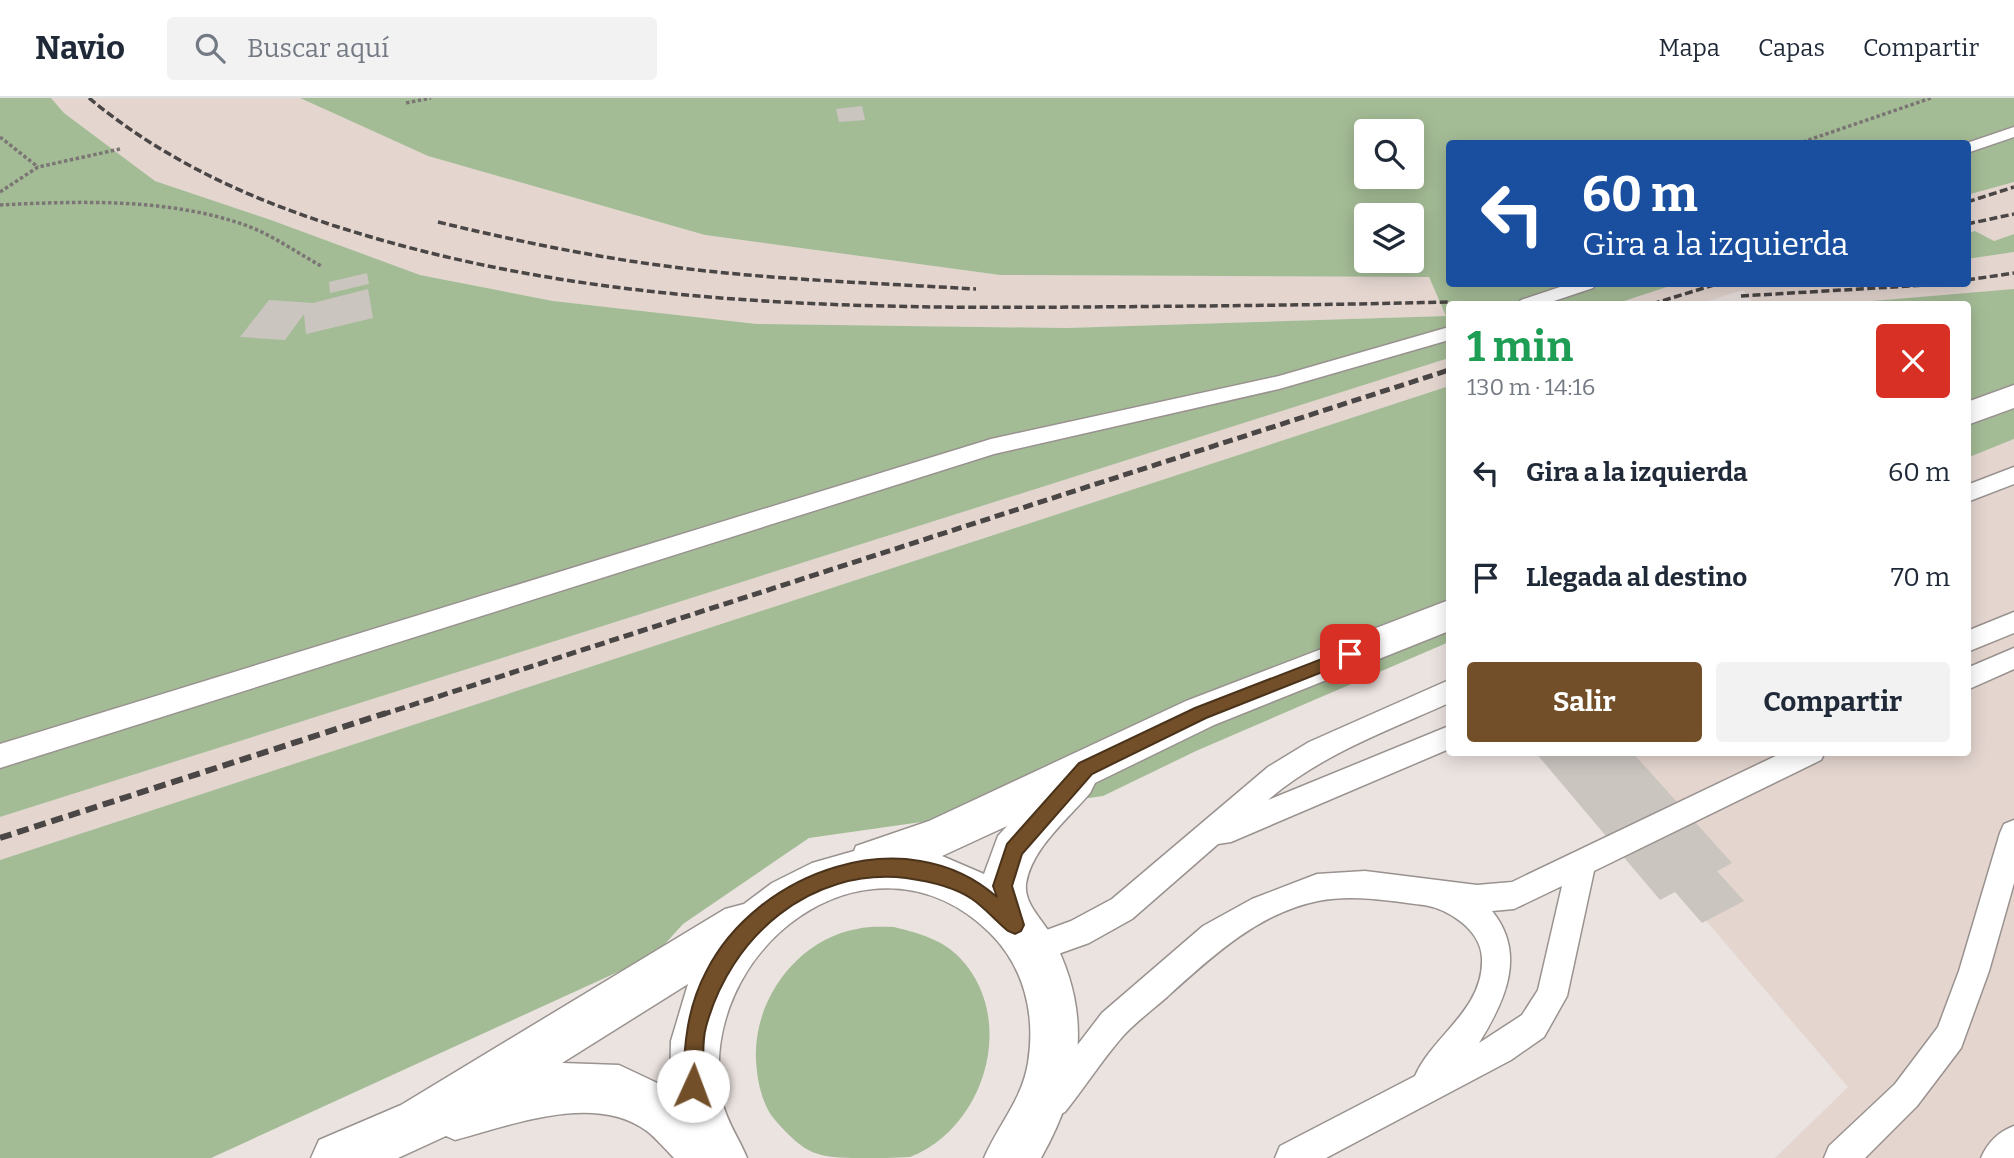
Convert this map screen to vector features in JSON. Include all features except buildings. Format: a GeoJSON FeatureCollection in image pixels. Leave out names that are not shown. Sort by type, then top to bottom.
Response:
{"type":"FeatureCollection","features":[{"type":"Feature","properties":{"kind":"street"},"geometry":{"type":"LineString","coordinates":[[1971,412],[2014,396]]}},
{"type":"Feature","properties":{"kind":"street"},"geometry":{"type":"LineString","coordinates":[[337,1158],[419,1123],[786,897],[834,875],[940,837],[1200,713],[1446,616]]}},
{"type":"Feature","properties":{"kind":"street"},"geometry":{"type":"LineString","coordinates":[[1021,1144],[1052,1074],[1055,1019],[1042,968],[1024,937],[1003,886],[1014,850],[1085,768]]}},
{"type":"Feature","properties":{"kind":"street"},"geometry":{"type":"LineString","coordinates":[[834,875],[883,867],[932,873],[977,892],[1024,937]]}},
{"type":"Feature","properties":{"kind":"street"},"geometry":{"type":"LineString","coordinates":[[721,1158],[709,1141],[693,1086],[695,1030],[713,977],[744,931],[786,897]]}},
{"type":"Feature","properties":{"kind":"street"},"geometry":{"type":"LineString","coordinates":[[419,1123],[556,1088],[620,1090],[665,1113],[711,1158]]}},
{"type":"Feature","properties":{"kind":"lane"},"geometry":{"type":"LineString","coordinates":[[1971,147],[2014,132]]}},
{"type":"Feature","properties":{"kind":"lane"},"geometry":{"type":"LineString","coordinates":[[1537,301],[1577,287]]}},
{"type":"Feature","properties":{"kind":"lane"},"geometry":{"type":"LineString","coordinates":[[0,756],[991,447],[1082,424],[1289,382],[1399,351],[1446,334]]}},
{"type":"Feature","properties":{"kind":"lane"},"geometry":{"type":"LineString","coordinates":[[1971,492],[2014,475]]}},
{"type":"Feature","properties":{"kind":"lane"},"geometry":{"type":"LineString","coordinates":[[1971,640],[2014,622]]}},
{"type":"Feature","properties":{"kind":"lane"},"geometry":{"type":"LineString","coordinates":[[1971,678],[2014,658]]}},
{"type":"Feature","properties":{"kind":"lane"},"geometry":{"type":"LineString","coordinates":[[1024,937],[1079,933],[1122,909],[1278,775],[1318,750],[1446,692]]}},
{"type":"Feature","properties":{"kind":"lane"},"geometry":{"type":"LineString","coordinates":[[1200,841],[1446,738]]}},
{"type":"Feature","properties":{"kind":"lane"},"geometry":{"type":"LineString","coordinates":[[1021,1144],[1113,1024],[1213,936],[1262,909],[1317,888],[1365,884],[1477,899],[1514,895],[1804,756]]}},
{"type":"Feature","properties":{"kind":"lane"},"geometry":{"type":"LineString","coordinates":[[1840,1158],[1906,1095],[1950,1037],[1974,971],[2014,833]]}},
{"type":"Feature","properties":{"kind":"lane"},"geometry":{"type":"LineString","coordinates":[[1292,1158],[1500,1049],[1533,1026],[1552,996],[1581,864]]}},
{"type":"Feature","properties":{"kind":"lane"},"geometry":{"type":"LineString","coordinates":[[1416,1092],[1460,1047],[1486,1003],[1496,979],[1498,956],[1493,937],[1481,920],[1459,903],[1432,894]]}},
{"type":"Feature","properties":{"kind":"lane"},"geometry":{"type":"LineString","coordinates":[[1998,1158],[2014,1142]]}},
{"type":"Feature","properties":{"kind":"path"},"geometry":{"type":"LineString","coordinates":[[406,103],[431,98]]}},
{"type":"Feature","properties":{"kind":"path"},"geometry":{"type":"LineString","coordinates":[[1809,140],[1931,98]]}},
{"type":"Feature","properties":{"kind":"path"},"geometry":{"type":"LineString","coordinates":[[0,137],[38,167]]}},
{"type":"Feature","properties":{"kind":"path"},"geometry":{"type":"LineString","coordinates":[[0,192],[38,167],[120,149]]}},
{"type":"Feature","properties":{"kind":"path"},"geometry":{"type":"LineString","coordinates":[[0,205],[58,202],[173,208],[243,224],[271,242],[323,267]]}},
{"type":"Feature","properties":{"kind":"shaded area"},"geometry":{"type":"Polygon","coordinates":[[[51,98],[300,98],[428,156],[705,235],[1000,275],[1429,277],[1446,316],[1066,328],[757,324],[553,301],[420,275],[155,181],[64,113],[51,98]]]}},
{"type":"Feature","properties":{"kind":"shaded area"},"geometry":{"type":"Polygon","coordinates":[[[2014,182],[2014,234],[1994,241],[1975,231],[1971,232],[1971,194],[2014,182]]]}},
{"type":"Feature","properties":{"kind":"shaded area"},"geometry":{"type":"Polygon","coordinates":[[[2014,252],[2014,289],[1879,301],[1752,301],[1743,290],[1708,301],[1624,301],[1667,287],[1971,287],[1971,258],[2014,252]]]}},
{"type":"Feature","properties":{"kind":"shaded area"},"geometry":{"type":"Polygon","coordinates":[[[1446,359],[1446,387],[0,860],[0,817],[1446,359]]]}},
{"type":"Feature","properties":{"kind":"shaded area"},"geometry":{"type":"Polygon","coordinates":[[[2014,439],[2014,1158],[1775,1158],[1848,1087],[1566,756],[1971,756],[1971,456],[2014,439]]]}},
{"type":"Feature","properties":{"kind":"green space"},"geometry":{"type":"Polygon","coordinates":[[[0,98],[51,98],[64,113],[155,181],[420,275],[553,301],[757,324],[1066,328],[1446,316],[1446,359],[0,817],[0,98]]]}},
{"type":"Feature","properties":{"kind":"green space"},"geometry":{"type":"Polygon","coordinates":[[[300,98],[2014,98],[2014,182],[1971,194],[1971,140],[1446,140],[1446,287],[1667,287],[1624,301],[1446,301],[1446,316],[1429,277],[1000,275],[705,235],[428,156],[300,98]]]}},
{"type":"Feature","properties":{"kind":"green space"},"geometry":{"type":"Polygon","coordinates":[[[1975,231],[1994,241],[2014,234],[2014,252],[1971,258],[1971,232],[1975,231]]]}},
{"type":"Feature","properties":{"kind":"green space"},"geometry":{"type":"Polygon","coordinates":[[[2014,289],[2014,439],[1971,456],[1971,301],[1872,301],[2014,289]]]}},
{"type":"Feature","properties":{"kind":"green space"},"geometry":{"type":"Polygon","coordinates":[[[1446,387],[1446,643],[1196,751],[1103,796],[809,838],[683,924],[655,955],[211,1158],[0,1158],[0,860],[1446,387]]]}},
{"type":"Feature","properties":{"kind":"green space"},"geometry":{"type":"Polygon","coordinates":[[[894,927],[921,934],[953,951],[978,983],[987,1011],[989,1040],[985,1070],[974,1097],[958,1122],[936,1143],[910,1157],[846,1158],[813,1152],[786,1132],[770,1114],[764,1100],[756,1060],[762,1016],[782,976],[815,946],[835,935],[857,929],[894,927]]]}},
{"type":"Feature","properties":{"kind":"railway"},"geometry":{"type":"LineString","coordinates":[[89,98],[154,145],[258,198],[371,237],[458,260],[547,277],[635,290],[814,304],[1084,307],[1446,302]]}},
{"type":"Feature","properties":{"kind":"railway"},"geometry":{"type":"LineString","coordinates":[[1971,201],[2014,187]]}},
{"type":"Feature","properties":{"kind":"railway"},"geometry":{"type":"LineString","coordinates":[[1971,223],[2014,214]]}},
{"type":"Feature","properties":{"kind":"railway"},"geometry":{"type":"LineString","coordinates":[[438,222],[555,248],[673,267],[787,278],[976,289]]}},
{"type":"Feature","properties":{"kind":"railway"},"geometry":{"type":"LineString","coordinates":[[1971,279],[2014,273]]}},
{"type":"Feature","properties":{"kind":"railway"},"geometry":{"type":"LineString","coordinates":[[1662,301],[1707,287]]}},
{"type":"Feature","properties":{"kind":"railway"},"geometry":{"type":"LineString","coordinates":[[1741,296],[1893,287]]}},
{"type":"Feature","properties":{"kind":"railway"},"geometry":{"type":"LineString","coordinates":[[381,715],[1446,371]]}},
{"type":"Feature","properties":{"kind":"railway"},"geometry":{"type":"LineString","coordinates":[[0,838],[386,713]]}},
{"type":"Feature","properties":{"kind":"route"},"geometry":{"type":"LineString","coordinates":[[693,1086],[695,1030],[713,977],[744,931],[786,897],[834,875],[883,867],[932,873],[977,892],[1015,925],[1003,886],[1014,850],[1085,768],[1200,713],[1350,654]]}}]}
